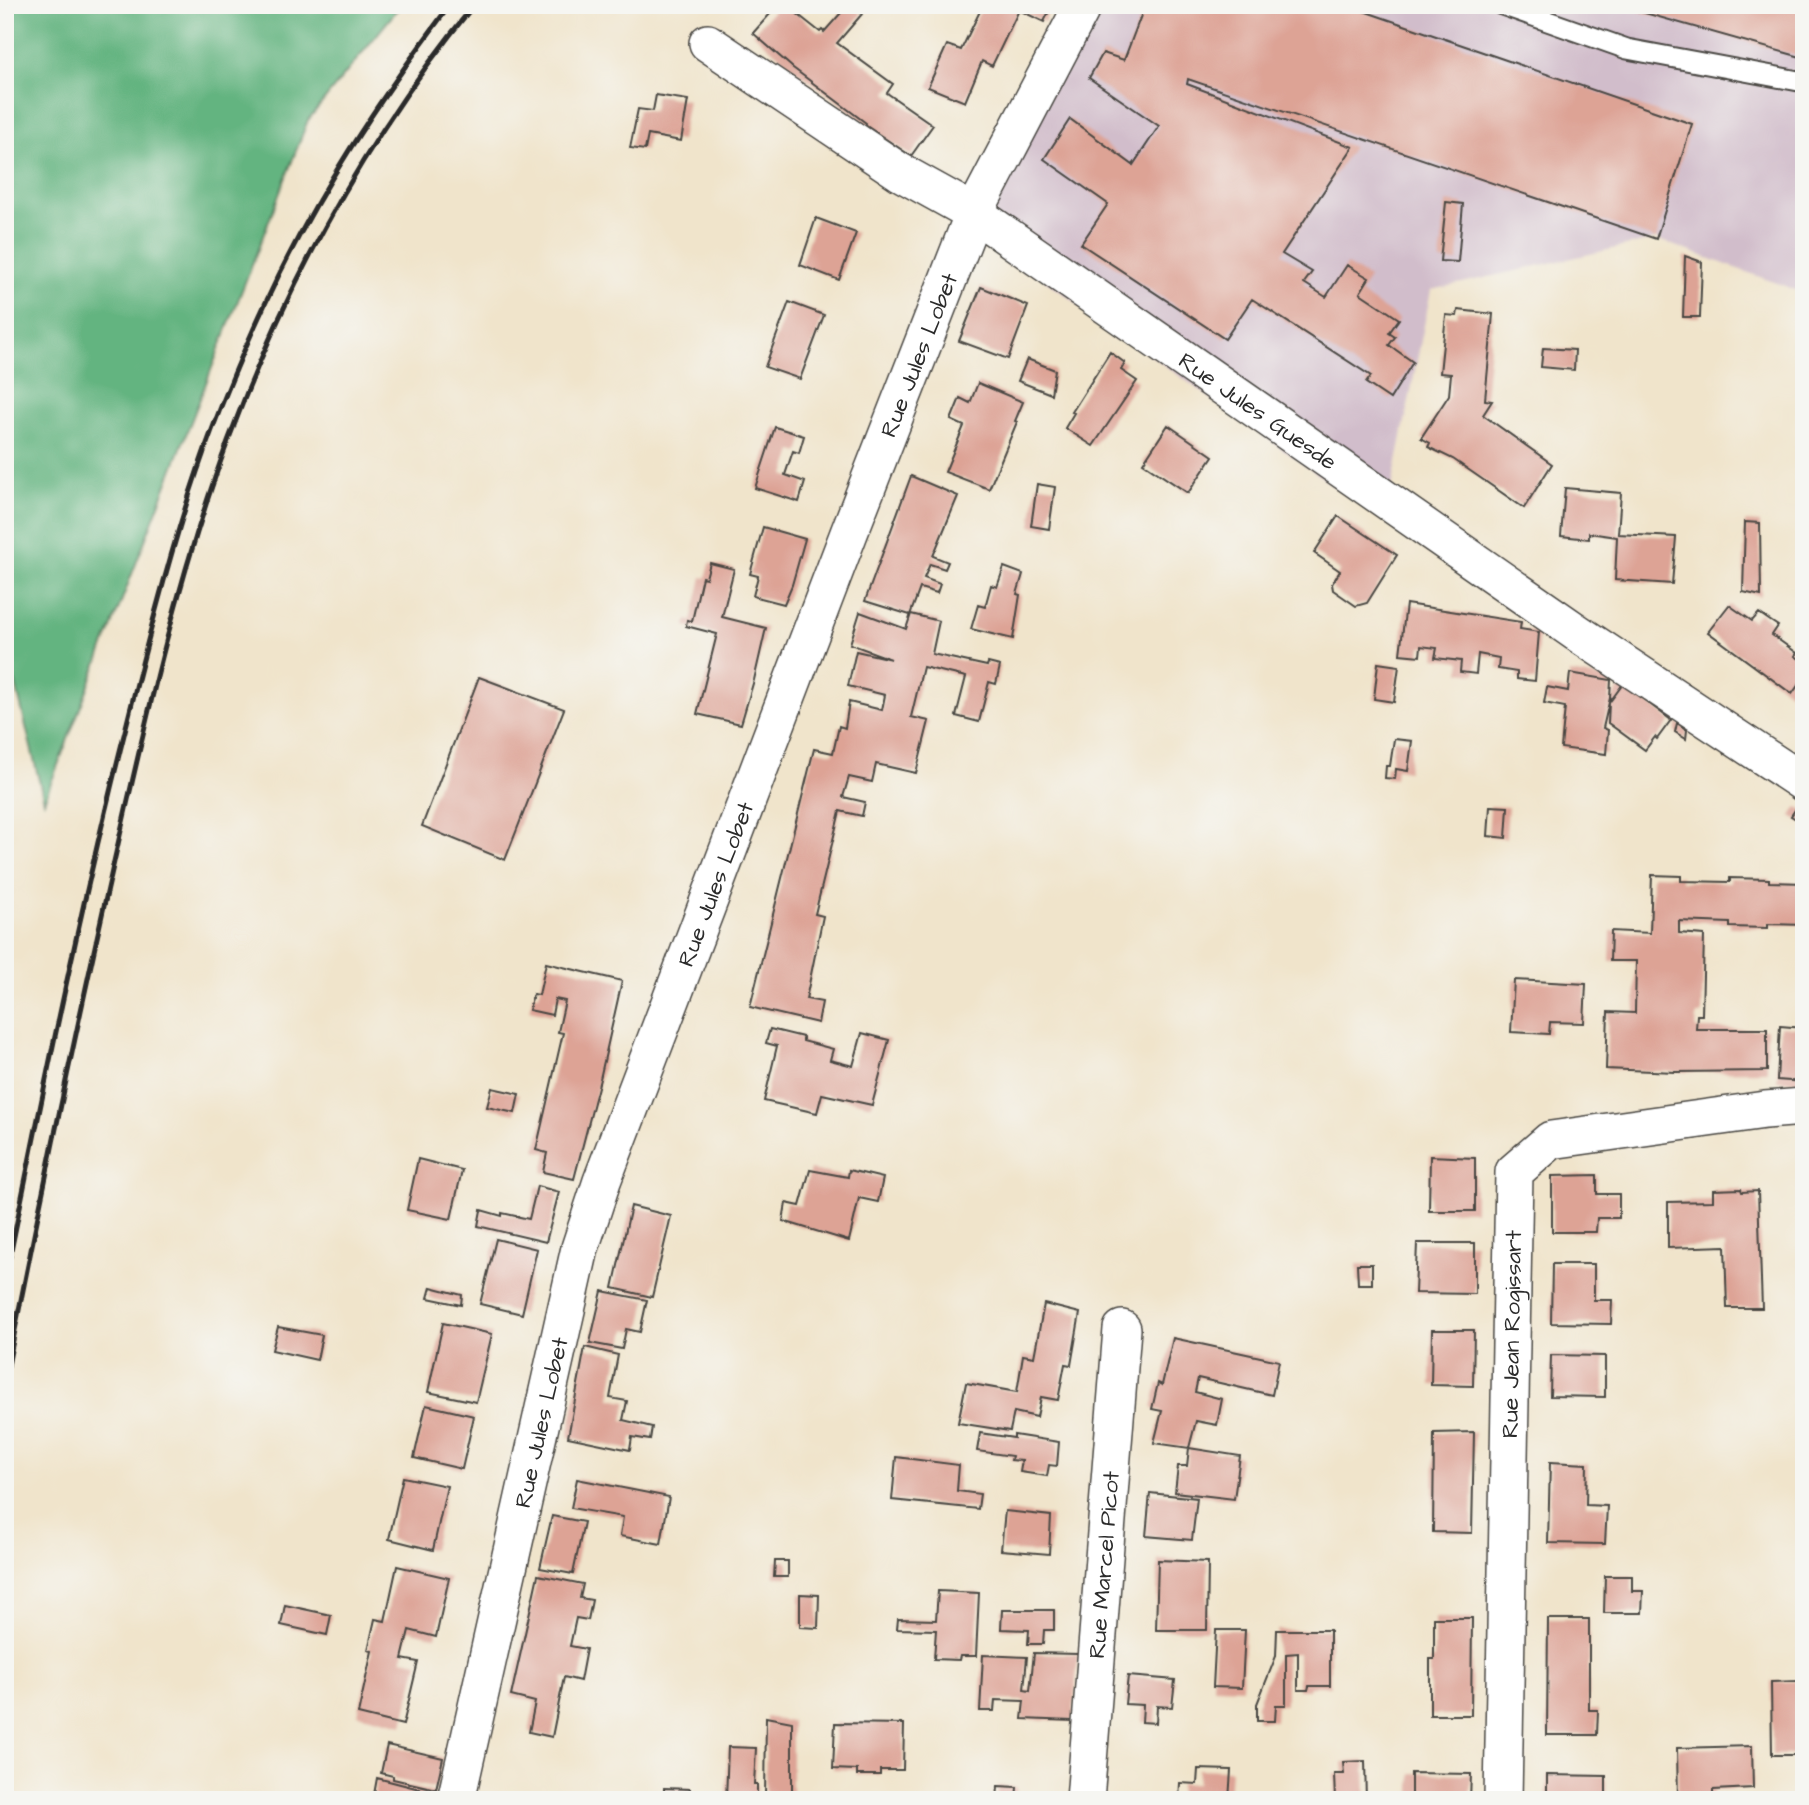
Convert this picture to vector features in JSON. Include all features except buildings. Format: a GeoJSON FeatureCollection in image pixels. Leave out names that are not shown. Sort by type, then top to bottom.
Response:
{"type":"FeatureCollection","features":[{"type":"Feature","properties":{"kind":"street","name":"Rue Jules Lobet"},"geometry":{"type":"LineString","coordinates":[[456,1800],[577,1262],[598,1192],[849,533],[974,214],[1083,5]]}},
{"type":"Feature","properties":{"kind":"street","name":"Rue Jules Guesde"},"geometry":{"type":"LineString","coordinates":[[708,43],[900,172],[974,214],[1576,632],[1804,783]]}},
{"type":"Feature","properties":{"kind":"street","name":"Rue Jean Rogissart"},"geometry":{"type":"LineString","coordinates":[[1503,1800],[1514,1172],[1551,1140],[1804,1107]]}},
{"type":"Feature","properties":{"kind":"street","name":"Rue Marcel Picot"},"geometry":{"type":"LineString","coordinates":[[1085,1800],[1122,1329]]}},
{"type":"Feature","properties":{"kind":"lane"},"geometry":{"type":"LineString","coordinates":[[1502,5],[1627,49],[1804,82]]}},
{"type":"Feature","properties":{"kind":"shaded area"},"geometry":{"type":"Polygon","coordinates":[[[1068,5],[1804,5],[1804,293],[1656,239],[1431,290],[1385,522],[960,220],[1068,5]]]}},
{"type":"Feature","properties":{"kind":"green space"},"geometry":{"type":"Polygon","coordinates":[[[5,5],[401,5],[308,120],[44,801],[5,640],[5,5]]]}},
{"type":"Feature","properties":{"kind":"railway"},"geometry":{"type":"LineString","coordinates":[[5,1281],[108,799],[164,581],[198,469],[245,349],[306,223],[374,112],[450,5]]}},
{"type":"Feature","properties":{"kind":"railway"},"geometry":{"type":"LineString","coordinates":[[5,1381],[69,1064],[136,765],[162,656],[209,494],[276,325],[333,213],[399,106],[474,5]]}}]}
